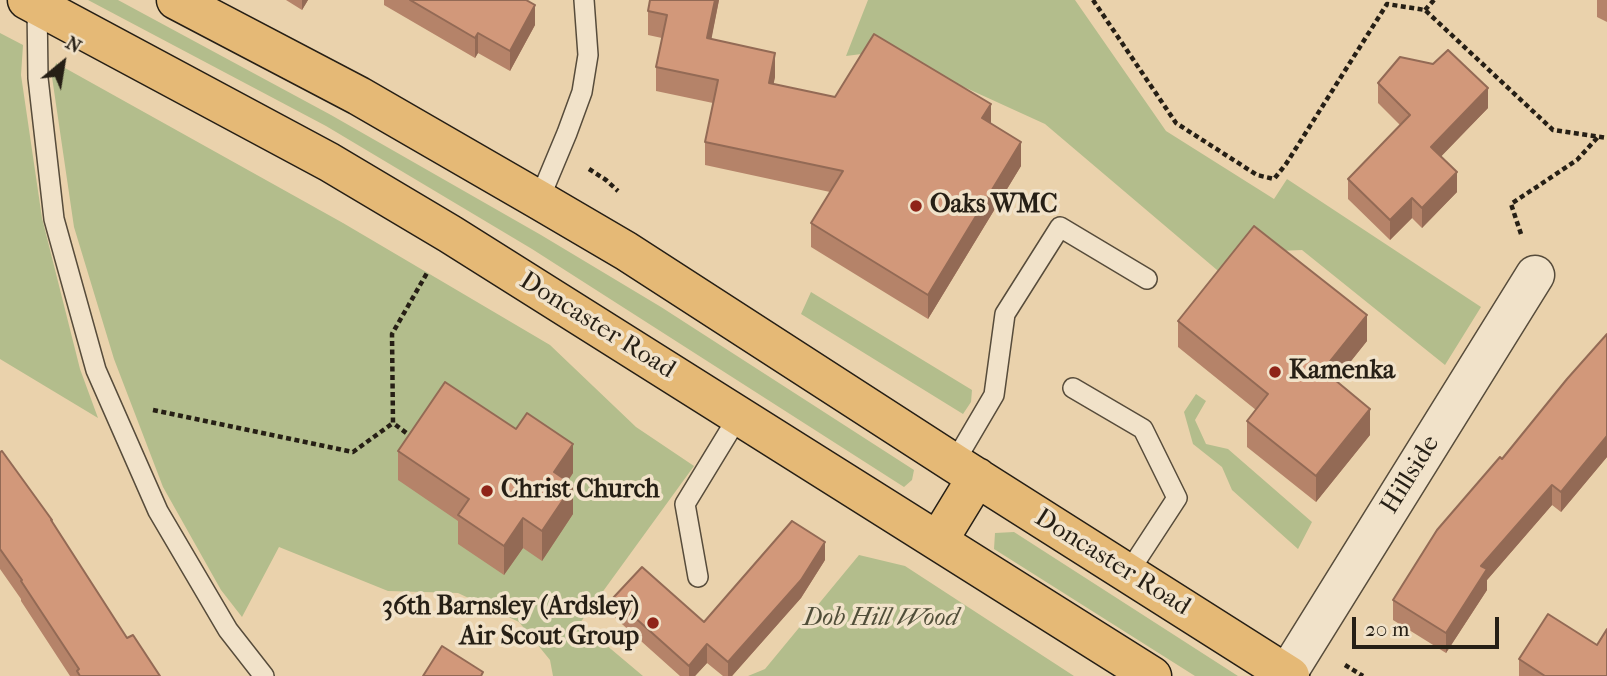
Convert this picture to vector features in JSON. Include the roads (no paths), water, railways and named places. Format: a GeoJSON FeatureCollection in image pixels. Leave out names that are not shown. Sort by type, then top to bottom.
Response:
{"type":"FeatureCollection","features":[{"type":"Feature","properties":{"kind":"highway","name":"Doncaster Road"},"geometry":{"type":"LineString","coordinates":[[176,0],[359,96],[626,251],[1288,675]]}},
{"type":"Feature","properties":{"kind":"highway","name":"Doncaster Road"},"geometry":{"type":"LineString","coordinates":[[32,3],[329,162],[488,257],[1152,676]]}},
{"type":"Feature","properties":{"kind":"highway"},"geometry":{"type":"LineString","coordinates":[[938,541],[966,470]]}},
{"type":"Feature","properties":{"kind":"street","name":"Hillside"},"geometry":{"type":"LineString","coordinates":[[1288,675],[1535,275]]}},
{"type":"Feature","properties":{"kind":"lane"},"geometry":{"type":"LineString","coordinates":[[540,200],[582,92],[588,55],[584,0]]}},
{"type":"Feature","properties":{"kind":"lane"},"geometry":{"type":"LineString","coordinates":[[32,3],[54,219],[96,370],[158,511],[228,630],[264,676]]}},
{"type":"Feature","properties":{"kind":"lane"},"geometry":{"type":"LineString","coordinates":[[966,470],[994,395],[1005,314],[1060,227],[1147,279]]}},
{"type":"Feature","properties":{"kind":"lane"},"geometry":{"type":"LineString","coordinates":[[1073,388],[1143,429],[1177,498],[1128,573]]}},
{"type":"Feature","properties":{"kind":"lane"},"geometry":{"type":"LineString","coordinates":[[698,577],[685,504],[738,417]]}},
{"type":"Feature","properties":{"kind":"place","name":"Oaks WMC"},"geometry":{"type":"Point","coordinates":[916,206]}},
{"type":"Feature","properties":{"kind":"place","name":"Kamenka"},"geometry":{"type":"Point","coordinates":[1275,372]}},
{"type":"Feature","properties":{"kind":"place","name":"Christ Church"},"geometry":{"type":"Point","coordinates":[487,491]}},
{"type":"Feature","properties":{"kind":"place","name":"36th Barnsley (Ardsley) Air Scout Group"},"geometry":{"type":"Point","coordinates":[653,623]}},
{"type":"Feature","properties":{"kind":"park label","name":"Dob Hill Wood"},"geometry":{"type":"Point","coordinates":[881,619]}}]}
